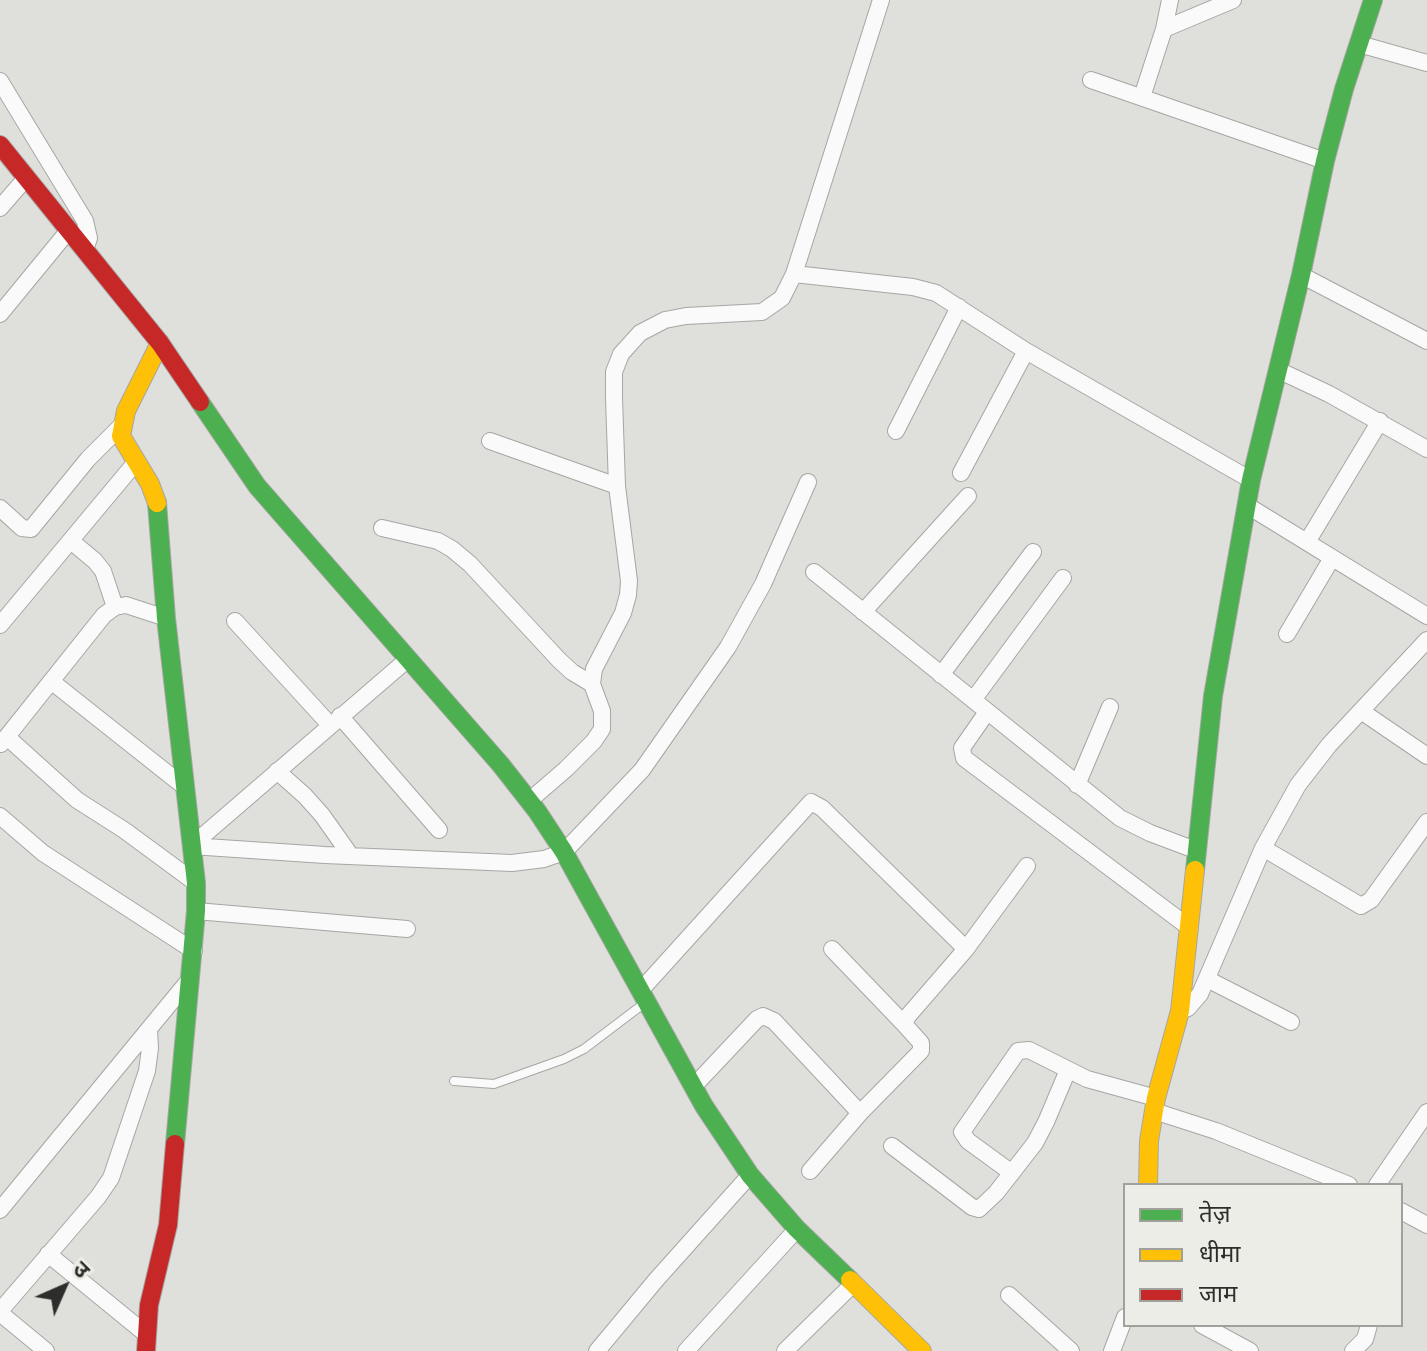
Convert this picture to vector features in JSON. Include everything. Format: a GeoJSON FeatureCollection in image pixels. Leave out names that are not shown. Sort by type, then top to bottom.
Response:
{"type":"FeatureCollection","features":[{"type":"Feature","properties":{"kind":"street"},"geometry":{"type":"LineString","coordinates":[[529,801],[566,769],[602,729],[602,711],[592,684],[594,669],[623,613],[629,581],[617,486],[614,372],[621,354],[640,333],[665,320],[762,312],[782,298],[794,274],[881,0]]}},
{"type":"Feature","properties":{"kind":"street"},"geometry":{"type":"LineString","coordinates":[[1142,97],[1170,0]]}},
{"type":"Feature","properties":{"kind":"street"},"geometry":{"type":"LineString","coordinates":[[1164,29],[1233,0]]}},
{"type":"Feature","properties":{"kind":"street"},"geometry":{"type":"LineString","coordinates":[[1148,1183],[1149,1141],[1155,1104],[1180,1011],[1213,696],[1251,480],[1325,161],[1373,0]]}},
{"type":"Feature","properties":{"kind":"street"},"geometry":{"type":"LineString","coordinates":[[1359,44],[1427,63]]}},
{"type":"Feature","properties":{"kind":"street"},"geometry":{"type":"LineString","coordinates":[[1091,80],[1325,161]]}},
{"type":"Feature","properties":{"kind":"street"},"geometry":{"type":"LineString","coordinates":[[0,81],[85,221],[89,238],[85,250]]}},
{"type":"Feature","properties":{"kind":"street"},"geometry":{"type":"LineString","coordinates":[[1,148],[160,343],[257,486],[529,801],[564,852],[717,1129],[750,1175],[797,1229],[922,1351]]}},
{"type":"Feature","properties":{"kind":"street"},"geometry":{"type":"LineString","coordinates":[[0,208],[26,178]]}},
{"type":"Feature","properties":{"kind":"street"},"geometry":{"type":"LineString","coordinates":[[0,314],[69,230]]}},
{"type":"Feature","properties":{"kind":"street"},"geometry":{"type":"LineString","coordinates":[[794,274],[924,288],[1026,351],[1251,480]]}},
{"type":"Feature","properties":{"kind":"street"},"geometry":{"type":"LineString","coordinates":[[1301,275],[1427,341]]}},
{"type":"Feature","properties":{"kind":"street"},"geometry":{"type":"LineString","coordinates":[[896,431],[959,307]]}},
{"type":"Feature","properties":{"kind":"street"},"geometry":{"type":"LineString","coordinates":[[146,1342],[149,1305],[168,1225],[196,911],[196,883],[166,618],[157,501],[121,436],[126,411],[160,343]]}},
{"type":"Feature","properties":{"kind":"street"},"geometry":{"type":"LineString","coordinates":[[961,473],[1026,351]]}},
{"type":"Feature","properties":{"kind":"street"},"geometry":{"type":"LineString","coordinates":[[1278,370],[1380,421],[1427,449]]}},
{"type":"Feature","properties":{"kind":"street"},"geometry":{"type":"LineString","coordinates":[[1307,542],[1380,421]]}},
{"type":"Feature","properties":{"kind":"street"},"geometry":{"type":"LineString","coordinates":[[0,508],[22,528],[31,529],[88,459],[121,426]]}},
{"type":"Feature","properties":{"kind":"street"},"geometry":{"type":"LineString","coordinates":[[490,441],[617,486]]}},
{"type":"Feature","properties":{"kind":"street"},"geometry":{"type":"LineString","coordinates":[[0,625],[136,462]]}},
{"type":"Feature","properties":{"kind":"street"},"geometry":{"type":"LineString","coordinates":[[191,846],[512,863],[544,859],[564,852],[642,770],[728,647],[763,584],[808,482]]}},
{"type":"Feature","properties":{"kind":"street"},"geometry":{"type":"LineString","coordinates":[[863,612],[968,496]]}},
{"type":"Feature","properties":{"kind":"street"},"geometry":{"type":"LineString","coordinates":[[1248,506],[1427,616]]}},
{"type":"Feature","properties":{"kind":"street"},"geometry":{"type":"LineString","coordinates":[[382,528],[438,541],[452,549],[470,564],[565,666],[592,684]]}},
{"type":"Feature","properties":{"kind":"street"},"geometry":{"type":"LineString","coordinates":[[71,541],[103,571],[115,607]]}},
{"type":"Feature","properties":{"kind":"street"},"geometry":{"type":"LineString","coordinates":[[941,675],[1033,552]]}},
{"type":"Feature","properties":{"kind":"street"},"geometry":{"type":"LineString","coordinates":[[1287,634],[1332,558]]}},
{"type":"Feature","properties":{"kind":"street"},"geometry":{"type":"LineString","coordinates":[[814,572],[1077,785],[1134,826],[1198,851]]}},
{"type":"Feature","properties":{"kind":"street"},"geometry":{"type":"LineString","coordinates":[[973,700],[1063,578]]}},
{"type":"Feature","properties":{"kind":"street"},"geometry":{"type":"LineString","coordinates":[[166,618],[126,605],[115,607],[104,615],[4,741],[77,800],[196,883]]}},
{"type":"Feature","properties":{"kind":"street"},"geometry":{"type":"LineString","coordinates":[[235,621],[335,720],[439,830]]}},
{"type":"Feature","properties":{"kind":"street"},"geometry":{"type":"LineString","coordinates":[[1180,1011],[1194,1002],[1207,979],[1263,848],[1312,765],[1427,640]]}},
{"type":"Feature","properties":{"kind":"street"},"geometry":{"type":"LineString","coordinates":[[191,846],[408,659]]}},
{"type":"Feature","properties":{"kind":"street"},"geometry":{"type":"LineString","coordinates":[[51,681],[186,788]]}},
{"type":"Feature","properties":{"kind":"street"},"geometry":{"type":"LineString","coordinates":[[1077,785],[1110,707]]}},
{"type":"Feature","properties":{"kind":"street"},"geometry":{"type":"LineString","coordinates":[[1361,711],[1427,756]]}},
{"type":"Feature","properties":{"kind":"street"},"geometry":{"type":"LineString","coordinates":[[987,712],[962,748],[964,758],[1190,928]]}},
{"type":"Feature","properties":{"kind":"street"},"geometry":{"type":"LineString","coordinates":[[277,771],[322,815],[351,856]]}},
{"type":"Feature","properties":{"kind":"street"},"geometry":{"type":"LineString","coordinates":[[644,996],[811,802],[822,808],[966,949]]}},
{"type":"Feature","properties":{"kind":"street"},"geometry":{"type":"LineString","coordinates":[[0,816],[74,875],[194,951]]}},
{"type":"Feature","properties":{"kind":"street"},"geometry":{"type":"LineString","coordinates":[[1263,848],[1361,906],[1371,900],[1424,833]]}},
{"type":"Feature","properties":{"kind":"street"},"geometry":{"type":"LineString","coordinates":[[904,1024],[966,949],[1027,866]]}},
{"type":"Feature","properties":{"kind":"street"},"geometry":{"type":"LineString","coordinates":[[196,911],[407,929]]}},
{"type":"Feature","properties":{"kind":"street"},"geometry":{"type":"LineString","coordinates":[[810,1171],[860,1113],[921,1051],[921,1043],[832,949]]}},
{"type":"Feature","properties":{"kind":"street"},"geometry":{"type":"LineString","coordinates":[[0,1210],[191,978]]}},
{"type":"Feature","properties":{"kind":"street"},"geometry":{"type":"LineString","coordinates":[[1207,979],[1291,1022]]}},
{"type":"Feature","properties":{"kind":"street"},"geometry":{"type":"LineString","coordinates":[[693,1087],[763,1016],[774,1021],[860,1113]]}},
{"type":"Feature","properties":{"kind":"street"},"geometry":{"type":"LineString","coordinates":[[46,1351],[0,1312],[111,1178],[147,1071],[149,1030]]}},
{"type":"Feature","properties":{"kind":"street"},"geometry":{"type":"LineString","coordinates":[[1012,1173],[963,1137],[963,1127],[1018,1051],[1029,1050],[1068,1070],[1344,1183]]}},
{"type":"Feature","properties":{"kind":"street"},"geometry":{"type":"LineString","coordinates":[[892,1146],[972,1207],[979,1209],[1012,1173],[1046,1122],[1068,1070]]}},
{"type":"Feature","properties":{"kind":"street"},"geometry":{"type":"LineString","coordinates":[[1378,1183],[1427,1112]]}},
{"type":"Feature","properties":{"kind":"street"},"geometry":{"type":"LineString","coordinates":[[597,1351],[750,1175]]}},
{"type":"Feature","properties":{"kind":"street"},"geometry":{"type":"LineString","coordinates":[[1403,1212],[1427,1225]]}},
{"type":"Feature","properties":{"kind":"street"},"geometry":{"type":"LineString","coordinates":[[686,1351],[797,1229]]}},
{"type":"Feature","properties":{"kind":"street"},"geometry":{"type":"LineString","coordinates":[[48,1254],[146,1342]]}},
{"type":"Feature","properties":{"kind":"street"},"geometry":{"type":"LineString","coordinates":[[785,1351],[852,1285]]}},
{"type":"Feature","properties":{"kind":"street"},"geometry":{"type":"LineString","coordinates":[[1009,1295],[1071,1351]]}},
{"type":"Feature","properties":{"kind":"street"},"geometry":{"type":"LineString","coordinates":[[1112,1351],[1123,1322]]}},
{"type":"Feature","properties":{"kind":"street"},"geometry":{"type":"LineString","coordinates":[[1206,1327],[1250,1351]]}},
{"type":"Feature","properties":{"kind":"street"},"geometry":{"type":"LineString","coordinates":[[1353,1351],[1365,1339],[1368,1327]]}},
{"type":"Feature","properties":{"kind":"lane"},"geometry":{"type":"LineString","coordinates":[[454,1081],[494,1084],[564,1059],[584,1049],[644,996]]}},
{"type":"Feature","properties":{"kind":"traffic: fast"},"geometry":{"type":"LineString","coordinates":[[1195,870],[1213,696],[1251,480],[1325,161],[1373,0]]}},
{"type":"Feature","properties":{"kind":"traffic: fast"},"geometry":{"type":"LineString","coordinates":[[200,402],[257,486],[501,765],[537,811],[564,852],[704,1106],[750,1175],[797,1229],[850,1280]]}},
{"type":"Feature","properties":{"kind":"traffic: fast"},"geometry":{"type":"LineString","coordinates":[[157,503],[166,618],[196,883],[175,1144]]}},
{"type":"Feature","properties":{"kind":"traffic: slow"},"geometry":{"type":"LineString","coordinates":[[157,503],[150,484],[121,436],[126,411],[160,343]]}},
{"type":"Feature","properties":{"kind":"traffic: slow"},"geometry":{"type":"LineString","coordinates":[[1148,1183],[1149,1141],[1156,1098],[1180,1011],[1195,870]]}},
{"type":"Feature","properties":{"kind":"traffic: slow"},"geometry":{"type":"LineString","coordinates":[[850,1280],[922,1351]]}},
{"type":"Feature","properties":{"kind":"traffic: jam"},"geometry":{"type":"LineString","coordinates":[[0,145],[160,343],[200,402]]}},
{"type":"Feature","properties":{"kind":"traffic: jam"},"geometry":{"type":"LineString","coordinates":[[146,1351],[149,1305],[168,1225],[175,1144]]}}]}
